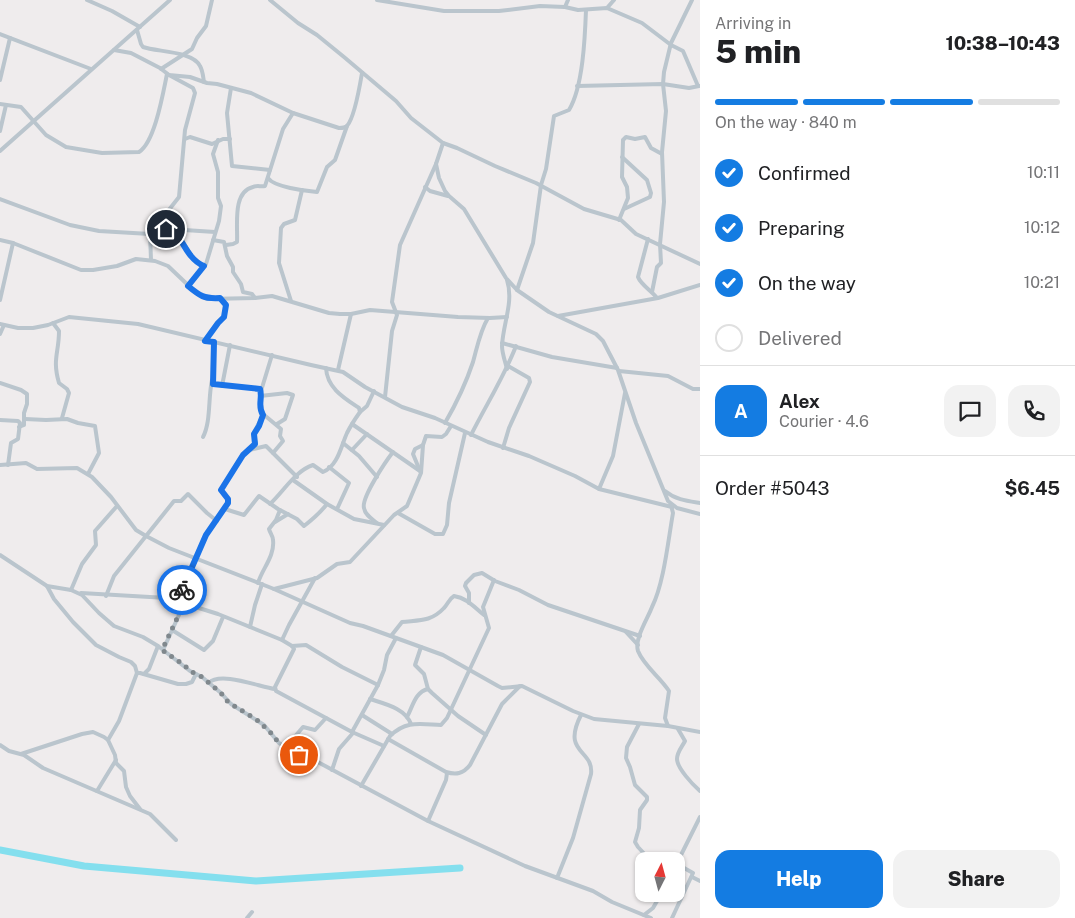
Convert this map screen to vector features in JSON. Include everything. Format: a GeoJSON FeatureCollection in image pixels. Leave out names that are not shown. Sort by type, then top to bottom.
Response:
{"type":"FeatureCollection","features":[{"type":"Feature","properties":{"kind":"street"},"geometry":{"type":"LineString","coordinates":[[87,0],[112,11],[138,28],[143,47],[182,54],[200,64],[204,82]]}},
{"type":"Feature","properties":{"kind":"street"},"geometry":{"type":"LineString","coordinates":[[0,151],[170,0]]}},
{"type":"Feature","properties":{"kind":"street"},"geometry":{"type":"LineString","coordinates":[[161,69],[192,49],[206,26],[212,0]]}},
{"type":"Feature","properties":{"kind":"street"},"geometry":{"type":"LineString","coordinates":[[270,0],[344,57],[396,101],[410,118],[443,143],[541,185],[584,209],[624,222],[636,234],[700,264]]}},
{"type":"Feature","properties":{"kind":"street"},"geometry":{"type":"LineString","coordinates":[[377,0],[444,11],[492,11],[527,6],[565,7],[578,10],[607,8],[642,23],[671,45],[683,51],[699,86],[689,88],[663,84],[577,86]]}},
{"type":"Feature","properties":{"kind":"street"},"geometry":{"type":"LineString","coordinates":[[565,7],[568,0]]}},
{"type":"Feature","properties":{"kind":"street"},"geometry":{"type":"LineString","coordinates":[[607,8],[614,0]]}},
{"type":"Feature","properties":{"kind":"street"},"geometry":{"type":"LineString","coordinates":[[652,292],[657,267],[661,263],[660,244],[664,207],[662,154],[666,111],[663,84],[665,66],[677,29],[692,0]]}},
{"type":"Feature","properties":{"kind":"street"},"geometry":{"type":"LineString","coordinates":[[517,290],[534,243],[541,185],[546,169],[554,116],[569,110],[577,86],[585,38],[586,10]]}},
{"type":"Feature","properties":{"kind":"street"},"geometry":{"type":"LineString","coordinates":[[0,34],[91,69]]}},
{"type":"Feature","properties":{"kind":"street"},"geometry":{"type":"LineString","coordinates":[[0,80],[10,38]]}},
{"type":"Feature","properties":{"kind":"street"},"geometry":{"type":"LineString","coordinates":[[114,50],[131,53],[161,69],[195,91],[184,139],[179,197],[168,211],[167,221],[170,229],[183,242],[192,258],[204,266]]}},
{"type":"Feature","properties":{"kind":"street"},"geometry":{"type":"LineString","coordinates":[[268,178],[273,183],[318,192],[327,167],[335,160],[357,100],[362,73]]}},
{"type":"Feature","properties":{"kind":"street"},"geometry":{"type":"LineString","coordinates":[[168,74],[190,77],[252,93],[334,128],[347,126]]}},
{"type":"Feature","properties":{"kind":"street"},"geometry":{"type":"LineString","coordinates":[[0,104],[21,107],[52,140],[73,149],[87,149],[110,153],[140,152],[152,134],[168,74]]}},
{"type":"Feature","properties":{"kind":"street"},"geometry":{"type":"LineString","coordinates":[[231,88],[227,113],[232,166],[270,170]]}},
{"type":"Feature","properties":{"kind":"street"},"geometry":{"type":"LineString","coordinates":[[0,131],[6,105]]}},
{"type":"Feature","properties":{"kind":"street"},"geometry":{"type":"LineString","coordinates":[[226,245],[237,242],[238,211],[242,195],[254,186],[264,187],[283,129],[293,112]]}},
{"type":"Feature","properties":{"kind":"street"},"geometry":{"type":"LineString","coordinates":[[184,139],[190,137],[212,144],[218,140],[230,138]]}},
{"type":"Feature","properties":{"kind":"street"},"geometry":{"type":"LineString","coordinates":[[619,220],[628,192],[628,187],[622,177],[623,141],[626,137],[635,139],[646,137],[651,148],[662,154]]}},
{"type":"Feature","properties":{"kind":"street"},"geometry":{"type":"LineString","coordinates":[[188,286],[204,266],[219,221],[221,206],[218,198],[218,172],[213,154],[218,140]]}},
{"type":"Feature","properties":{"kind":"street"},"geometry":{"type":"LineString","coordinates":[[385,397],[391,357],[392,331],[397,317],[392,302],[400,245],[436,164],[443,143]]}},
{"type":"Feature","properties":{"kind":"street"},"geometry":{"type":"LineString","coordinates":[[622,157],[647,180],[651,193],[650,197],[624,209]]}},
{"type":"Feature","properties":{"kind":"street"},"geometry":{"type":"LineString","coordinates":[[436,164],[439,178],[449,196],[464,209],[506,278],[517,290],[558,316],[600,337],[618,370],[636,423],[673,513],[658,591],[638,645],[639,652],[668,691],[665,715],[668,726]]}},
{"type":"Feature","properties":{"kind":"street"},"geometry":{"type":"LineString","coordinates":[[425,187],[430,192],[449,196]]}},
{"type":"Feature","properties":{"kind":"street"},"geometry":{"type":"LineString","coordinates":[[291,301],[278,257],[281,228],[284,224],[295,220],[302,190]]}},
{"type":"Feature","properties":{"kind":"street"},"geometry":{"type":"LineString","coordinates":[[0,199],[70,225],[105,232],[149,234]]}},
{"type":"Feature","properties":{"kind":"street"},"geometry":{"type":"LineString","coordinates":[[149,234],[154,228],[215,232]]}},
{"type":"Feature","properties":{"kind":"street"},"geometry":{"type":"LineString","coordinates":[[149,234],[151,238],[151,260]]}},
{"type":"Feature","properties":{"kind":"street"},"geometry":{"type":"LineString","coordinates":[[648,239],[638,277],[657,298]]}},
{"type":"Feature","properties":{"kind":"street"},"geometry":{"type":"LineString","coordinates":[[0,240],[13,243],[81,270],[117,266],[136,259],[151,260],[168,266],[188,286],[205,298],[272,296],[329,313],[350,314],[370,310],[447,316],[507,317]]}},
{"type":"Feature","properties":{"kind":"street"},"geometry":{"type":"LineString","coordinates":[[213,240],[222,241],[226,245],[226,252],[233,266],[233,272],[241,284],[243,292],[252,294],[255,298]]}},
{"type":"Feature","properties":{"kind":"street"},"geometry":{"type":"LineString","coordinates":[[0,300],[13,243]]}},
{"type":"Feature","properties":{"kind":"street"},"geometry":{"type":"LineString","coordinates":[[503,448],[509,428],[530,382],[529,378],[507,368],[502,352],[510,293],[506,278]]}},
{"type":"Feature","properties":{"kind":"street"},"geometry":{"type":"LineString","coordinates":[[558,316],[657,298],[700,286]]}},
{"type":"Feature","properties":{"kind":"street"},"geometry":{"type":"LineString","coordinates":[[205,341],[226,313],[226,305],[220,298]]}},
{"type":"Feature","properties":{"kind":"street"},"geometry":{"type":"LineString","coordinates":[[338,370],[350,314]]}},
{"type":"Feature","properties":{"kind":"street"},"geometry":{"type":"LineString","coordinates":[[0,334],[2,324],[18,328],[34,328],[53,324],[69,317],[105,320],[138,324],[205,341],[338,370],[347,373],[374,391],[402,406],[446,423],[464,433],[529,456],[575,476],[599,489],[672,507]]}},
{"type":"Feature","properties":{"kind":"street"},"geometry":{"type":"LineString","coordinates":[[446,423],[472,365],[488,318]]}},
{"type":"Feature","properties":{"kind":"street"},"geometry":{"type":"LineString","coordinates":[[53,324],[59,331],[55,360],[58,383],[68,389],[69,393],[62,418]]}},
{"type":"Feature","properties":{"kind":"street"},"geometry":{"type":"LineString","coordinates":[[203,437],[206,429],[212,378],[214,342]]}},
{"type":"Feature","properties":{"kind":"street"},"geometry":{"type":"LineString","coordinates":[[502,343],[552,357],[618,370],[668,376],[694,389],[700,389]]}},
{"type":"Feature","properties":{"kind":"street"},"geometry":{"type":"LineString","coordinates":[[222,386],[230,345]]}},
{"type":"Feature","properties":{"kind":"street"},"geometry":{"type":"LineString","coordinates":[[471,435],[507,368],[516,346]]}},
{"type":"Feature","properties":{"kind":"street"},"geometry":{"type":"LineString","coordinates":[[272,356],[261,394],[260,409],[263,414],[282,429],[280,435],[283,441],[273,453]]}},
{"type":"Feature","properties":{"kind":"street"},"geometry":{"type":"LineString","coordinates":[[326,368],[331,385],[359,408],[360,412]]}},
{"type":"Feature","properties":{"kind":"street"},"geometry":{"type":"LineString","coordinates":[[212,378],[214,385],[258,388],[261,394]]}},
{"type":"Feature","properties":{"kind":"street"},"geometry":{"type":"LineString","coordinates":[[0,383],[26,393],[28,398],[24,426],[20,427]]}},
{"type":"Feature","properties":{"kind":"street"},"geometry":{"type":"LineString","coordinates":[[270,504],[283,488],[310,466],[323,472],[329,467],[337,458],[352,424],[360,412],[367,406],[374,391]]}},
{"type":"Feature","properties":{"kind":"street"},"geometry":{"type":"LineString","coordinates":[[599,489],[613,456],[626,392]]}},
{"type":"Feature","properties":{"kind":"street"},"geometry":{"type":"LineString","coordinates":[[261,394],[287,393],[293,396],[285,419],[276,424]]}},
{"type":"Feature","properties":{"kind":"street"},"geometry":{"type":"LineString","coordinates":[[178,601],[206,535],[225,509],[228,500],[221,490],[236,466],[256,443],[254,434],[263,414]]}},
{"type":"Feature","properties":{"kind":"street"},"geometry":{"type":"LineString","coordinates":[[24,418],[46,420],[62,418],[95,427],[99,453],[88,474]]}},
{"type":"Feature","properties":{"kind":"street"},"geometry":{"type":"LineString","coordinates":[[0,420],[18,421],[20,427],[18,439],[11,443],[8,465]]}},
{"type":"Feature","properties":{"kind":"street"},"geometry":{"type":"LineString","coordinates":[[352,424],[421,472]]}},
{"type":"Feature","properties":{"kind":"street"},"geometry":{"type":"LineString","coordinates":[[274,589],[315,578],[337,564],[352,560],[384,525],[407,506],[421,472],[423,445],[426,436],[444,437],[451,426]]}},
{"type":"Feature","properties":{"kind":"street"},"geometry":{"type":"LineString","coordinates":[[398,512],[435,534],[443,534],[447,525],[449,503],[464,433]]}},
{"type":"Feature","properties":{"kind":"street"},"geometry":{"type":"LineString","coordinates":[[352,450],[367,434]]}},
{"type":"Feature","properties":{"kind":"street"},"geometry":{"type":"LineString","coordinates":[[343,443],[377,476]]}},
{"type":"Feature","properties":{"kind":"street"},"geometry":{"type":"LineString","coordinates":[[421,472],[413,454],[415,449],[423,445]]}},
{"type":"Feature","properties":{"kind":"street"},"geometry":{"type":"LineString","coordinates":[[249,450],[265,446],[295,478],[327,504],[359,521],[384,525]]}},
{"type":"Feature","properties":{"kind":"street"},"geometry":{"type":"LineString","coordinates":[[377,523],[365,511],[363,504],[377,476],[393,452]]}},
{"type":"Feature","properties":{"kind":"street"},"geometry":{"type":"LineString","coordinates":[[0,465],[26,463],[38,469],[74,468],[88,474],[107,492],[136,530],[169,548],[274,589],[350,623],[443,655],[481,678],[502,688],[520,686],[581,715],[602,721],[668,726],[700,732]]}},
{"type":"Feature","properties":{"kind":"street"},"geometry":{"type":"LineString","coordinates":[[329,467],[350,484],[337,509]]}},
{"type":"Feature","properties":{"kind":"street"},"geometry":{"type":"LineString","coordinates":[[664,489],[670,495],[685,501],[700,503]]}},
{"type":"Feature","properties":{"kind":"street"},"geometry":{"type":"LineString","coordinates":[[106,596],[114,576],[174,501],[181,502],[188,494],[206,513],[217,521]]}},
{"type":"Feature","properties":{"kind":"street"},"geometry":{"type":"LineString","coordinates":[[225,509],[244,515],[259,496],[305,526],[311,519],[318,516],[327,504]]}},
{"type":"Feature","properties":{"kind":"street"},"geometry":{"type":"LineString","coordinates":[[668,501],[676,508],[700,514]]}},
{"type":"Feature","properties":{"kind":"street"},"geometry":{"type":"LineString","coordinates":[[71,590],[82,564],[96,545],[95,531],[117,506]]}},
{"type":"Feature","properties":{"kind":"street"},"geometry":{"type":"LineString","coordinates":[[250,627],[262,571],[268,564],[272,549],[273,538],[269,530],[280,510]]}},
{"type":"Feature","properties":{"kind":"street"},"geometry":{"type":"LineString","coordinates":[[273,523],[288,514]]}},
{"type":"Feature","properties":{"kind":"street"},"geometry":{"type":"LineString","coordinates":[[0,554],[47,586],[79,593],[162,598],[178,601],[224,616],[292,646],[306,645],[342,667],[378,684]]}},
{"type":"Feature","properties":{"kind":"street"},"geometry":{"type":"LineString","coordinates":[[469,603],[469,592],[465,584],[478,573],[482,573],[548,605],[640,636]]}},
{"type":"Feature","properties":{"kind":"street"},"geometry":{"type":"LineString","coordinates":[[282,640],[288,625],[315,578]]}},
{"type":"Feature","properties":{"kind":"street"},"geometry":{"type":"LineString","coordinates":[[361,786],[392,734],[410,724],[441,724],[452,710],[489,628],[483,607],[494,580]]}},
{"type":"Feature","properties":{"kind":"street"},"geometry":{"type":"LineString","coordinates":[[47,586],[54,599],[73,622],[96,645],[119,658],[131,662],[135,666],[137,673],[119,721],[108,740]]}},
{"type":"Feature","properties":{"kind":"street"},"geometry":{"type":"LineString","coordinates":[[79,593],[114,626],[143,637],[158,646],[209,683],[228,702],[264,725],[279,743],[299,755],[314,760],[428,821],[525,866],[594,891],[612,902],[651,918]]}},
{"type":"Feature","properties":{"kind":"street"},"geometry":{"type":"LineString","coordinates":[[332,770],[339,749],[353,732],[378,684],[384,670],[387,655],[402,622],[422,621],[434,617],[446,607],[453,596],[466,599],[485,616]]}},
{"type":"Feature","properties":{"kind":"street"},"geometry":{"type":"LineString","coordinates":[[162,650],[184,604]]}},
{"type":"Feature","properties":{"kind":"street"},"geometry":{"type":"LineString","coordinates":[[172,630],[204,650],[213,641],[224,616]]}},
{"type":"Feature","properties":{"kind":"street"},"geometry":{"type":"LineString","coordinates":[[625,631],[638,645]]}},
{"type":"Feature","properties":{"kind":"street"},"geometry":{"type":"LineString","coordinates":[[144,674],[149,669],[158,646]]}},
{"type":"Feature","properties":{"kind":"street"},"geometry":{"type":"LineString","coordinates":[[274,689],[294,651],[292,646]]}},
{"type":"Feature","properties":{"kind":"street"},"geometry":{"type":"LineString","coordinates":[[421,647],[415,665],[424,674],[428,689],[452,710],[486,735]]}},
{"type":"Feature","properties":{"kind":"street"},"geometry":{"type":"LineString","coordinates":[[137,673],[182,684],[192,682],[196,674]]}},
{"type":"Feature","properties":{"kind":"street"},"geometry":{"type":"LineString","coordinates":[[209,683],[214,679],[238,679],[274,689],[353,732],[384,746]]}},
{"type":"Feature","properties":{"kind":"street"},"geometry":{"type":"LineString","coordinates":[[388,739],[447,773],[458,773],[466,770],[502,704],[520,686]]}},
{"type":"Feature","properties":{"kind":"street"},"geometry":{"type":"LineString","coordinates":[[410,724],[408,717],[416,697],[422,691],[428,689]]}},
{"type":"Feature","properties":{"kind":"street"},"geometry":{"type":"LineString","coordinates":[[370,699],[395,708],[408,717]]}},
{"type":"Feature","properties":{"kind":"street"},"geometry":{"type":"LineString","coordinates":[[362,715],[392,734]]}},
{"type":"Feature","properties":{"kind":"street"},"geometry":{"type":"LineString","coordinates":[[557,878],[573,838],[591,774],[590,763],[578,748],[574,737],[581,715]]}},
{"type":"Feature","properties":{"kind":"street"},"geometry":{"type":"LineString","coordinates":[[286,747],[303,727],[315,730],[326,718]]}},
{"type":"Feature","properties":{"kind":"street"},"geometry":{"type":"LineString","coordinates":[[639,724],[627,747],[626,758],[634,783],[648,797],[640,810],[639,828],[635,842],[643,852]]}},
{"type":"Feature","properties":{"kind":"street"},"geometry":{"type":"LineString","coordinates":[[678,729],[685,742],[678,756],[678,763],[690,783],[700,791]]}},
{"type":"Feature","properties":{"kind":"street"},"geometry":{"type":"LineString","coordinates":[[21,754],[86,733],[95,733],[108,740],[116,763],[124,771],[126,787],[130,796],[142,811]]}},
{"type":"Feature","properties":{"kind":"street"},"geometry":{"type":"LineString","coordinates":[[0,745],[9,751],[21,754],[44,768],[153,816],[176,840]]}},
{"type":"Feature","properties":{"kind":"street"},"geometry":{"type":"LineString","coordinates":[[97,791],[116,760]]}},
{"type":"Feature","properties":{"kind":"street"},"geometry":{"type":"LineString","coordinates":[[428,821],[441,793],[447,773]]}},
{"type":"Feature","properties":{"kind":"street"},"geometry":{"type":"LineString","coordinates":[[683,852],[700,817]]}},
{"type":"Feature","properties":{"kind":"street"},"geometry":{"type":"LineString","coordinates":[[672,918],[692,877],[692,872],[685,868]]}},
{"type":"Feature","properties":{"kind":"street"},"geometry":{"type":"LineString","coordinates":[[692,877],[700,881]]}},
{"type":"Feature","properties":{"kind":"street"},"geometry":{"type":"LineString","coordinates":[[644,915],[653,908],[656,902]]}},
{"type":"Feature","properties":{"kind":"street"},"geometry":{"type":"LineString","coordinates":[[247,918],[252,912]]}},
{"type":"Feature","properties":{"kind":"waterway"},"geometry":{"type":"LineString","coordinates":[[0,850],[84,866],[256,881],[460,868]]}},
{"type":"Feature","properties":{"kind":"way so far"},"geometry":{"type":"LineString","coordinates":[[182,590],[178,601],[184,604],[162,650],[190,671],[202,677],[221,693],[228,702],[264,725],[279,743],[299,755]]}},
{"type":"Feature","properties":{"kind":"route"},"geometry":{"type":"LineString","coordinates":[[166,229],[170,229],[178,236],[192,258],[204,266],[188,286],[207,299],[220,298],[226,305],[224,317],[205,341],[214,342],[213,384],[260,389],[259,405],[263,415],[253,438],[256,443],[243,455],[221,490],[228,499],[228,503],[206,535],[182,590]]}}]}
